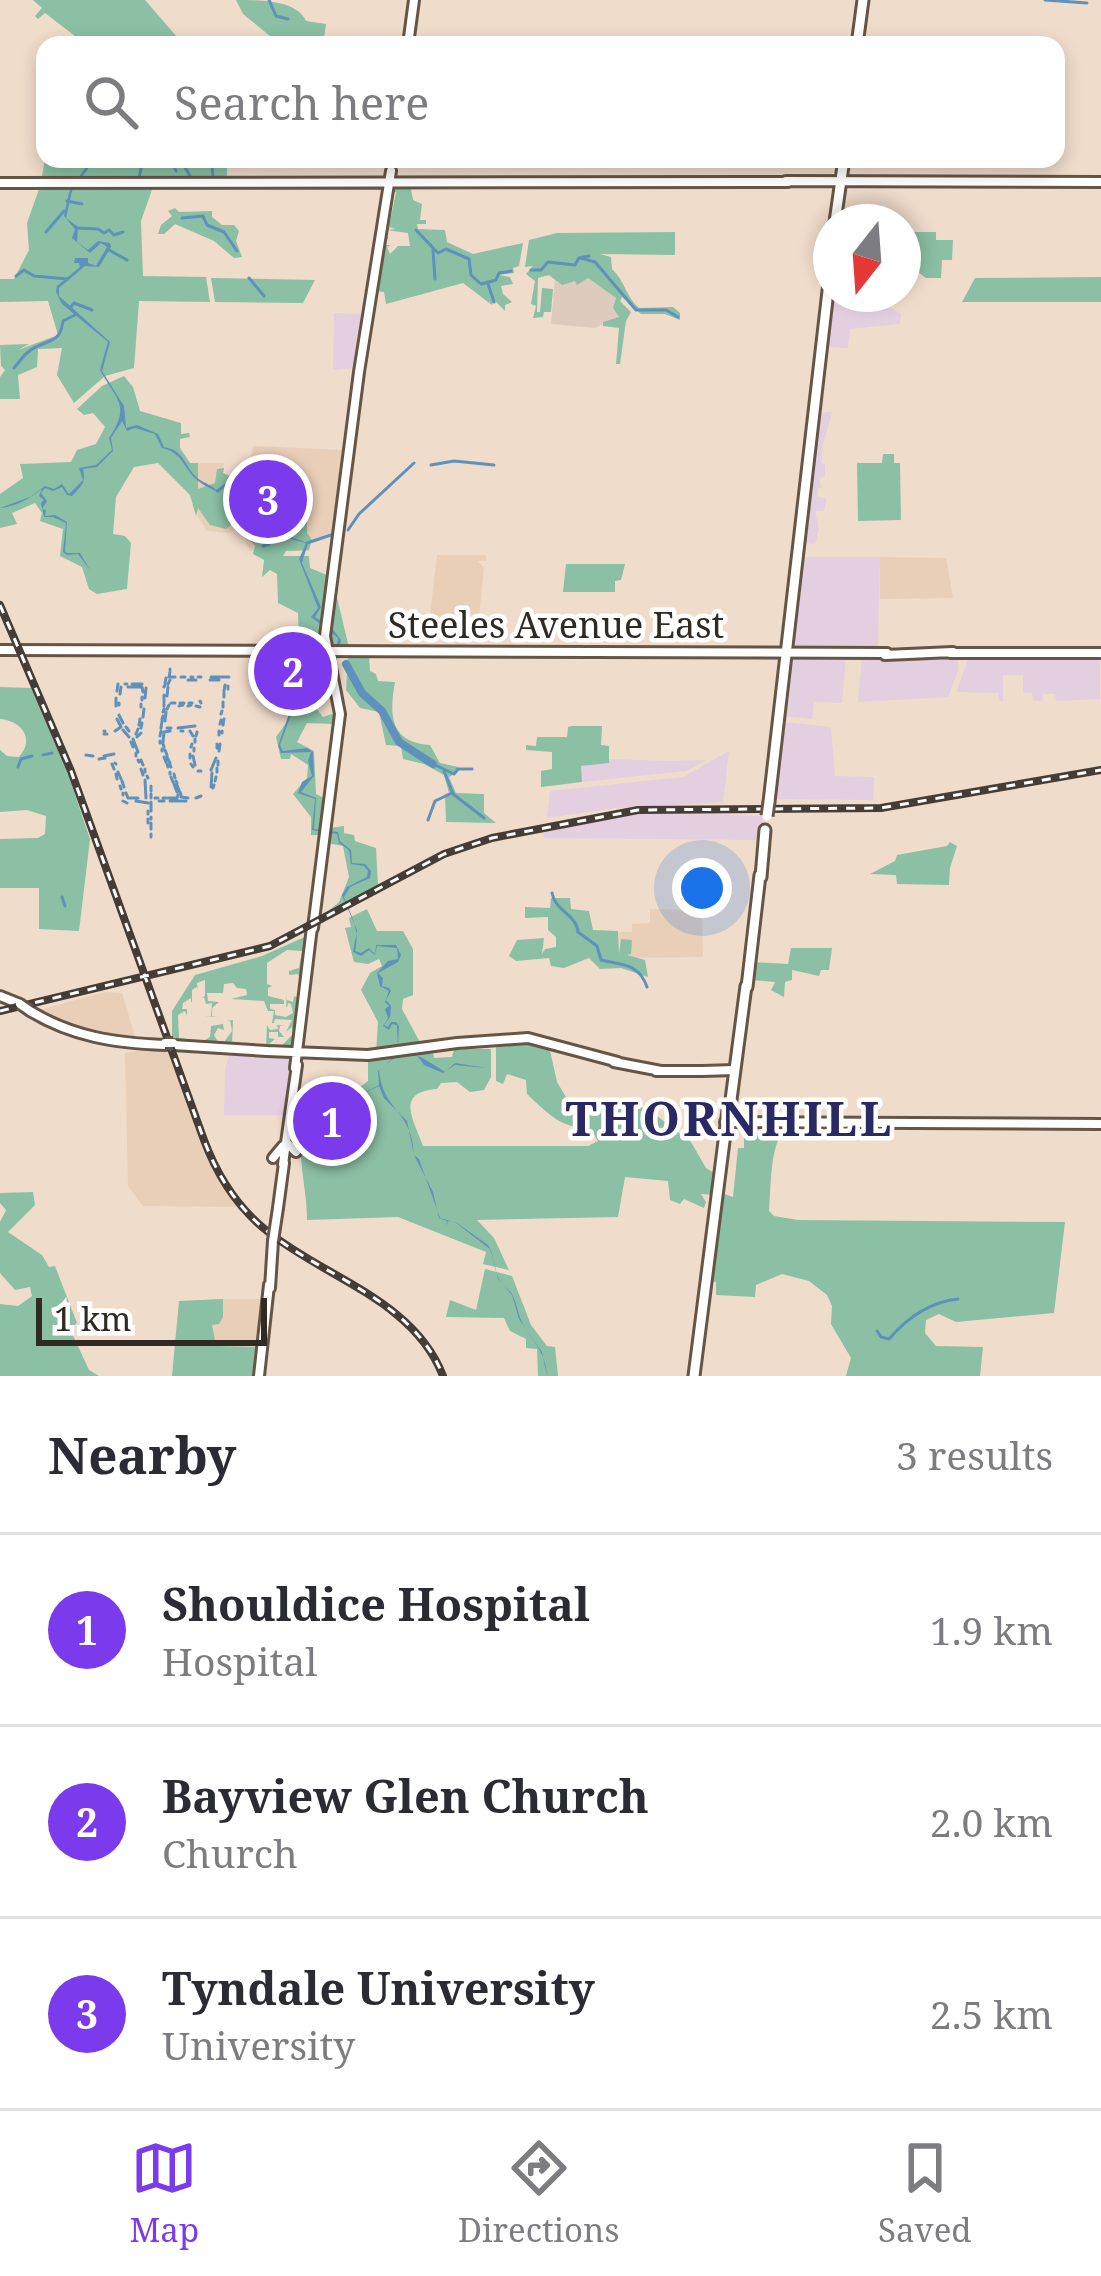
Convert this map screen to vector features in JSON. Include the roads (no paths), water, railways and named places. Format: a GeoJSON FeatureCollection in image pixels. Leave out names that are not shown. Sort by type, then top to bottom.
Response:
{"type":"FeatureCollection","features":[{"type":"Feature","properties":{"kind":"main road"},"geometry":{"type":"LineString","coordinates":[[409,36],[414,0]]}},
{"type":"Feature","properties":{"kind":"main road"},"geometry":{"type":"LineString","coordinates":[[858,36],[863,0]]}},
{"type":"Feature","properties":{"kind":"main road"},"geometry":{"type":"LineString","coordinates":[[259,1376],[338,724],[328,648],[359,372],[392,168]]}},
{"type":"Feature","properties":{"kind":"main road"},"geometry":{"type":"LineString","coordinates":[[838,204],[843,168]]}},
{"type":"Feature","properties":{"kind":"main road"},"geometry":{"type":"LineString","coordinates":[[0,184],[1101,182]]}},
{"type":"Feature","properties":{"kind":"main road"},"geometry":{"type":"LineString","coordinates":[[694,1376],[746,1006],[825,312]]}},
{"type":"Feature","properties":{"kind":"main road","name":"Steeles Avenue East"},"geometry":{"type":"LineString","coordinates":[[0,651],[1101,653]]}},
{"type":"Feature","properties":{"kind":"main road"},"geometry":{"type":"LineString","coordinates":[[730,993],[745,987]]}},
{"type":"Feature","properties":{"kind":"main road"},"geometry":{"type":"LineString","coordinates":[[0,996],[62,1029],[116,1042],[368,1055],[528,1038],[661,1071],[734,1070]]}},
{"type":"Feature","properties":{"kind":"main road"},"geometry":{"type":"LineString","coordinates":[[727,1123],[1101,1125]]}},
{"type":"Feature","properties":{"kind":"water"},"geometry":{"type":"Polygon","coordinates":[[[85,168],[72,191],[66,218],[78,227],[77,242],[88,250],[98,241],[111,247],[99,267],[85,266],[59,288],[59,296],[110,342],[102,371],[124,406],[126,428],[137,425],[158,434],[164,447],[177,452],[195,476],[216,490],[227,482],[238,487],[253,540],[259,539],[256,527],[262,518],[274,514],[282,519],[277,530],[289,525],[293,538],[308,543],[302,563],[321,607],[315,617],[341,640],[335,666],[338,638],[311,617],[318,608],[299,559],[306,543],[291,539],[287,527],[277,533],[274,526],[279,519],[274,517],[263,521],[258,529],[262,537],[258,542],[251,542],[237,489],[227,485],[218,493],[203,484],[195,478],[175,454],[162,448],[155,434],[135,428],[127,431],[122,421],[111,438],[113,451],[97,467],[83,469],[83,480],[79,468],[96,465],[112,450],[109,438],[120,410],[100,370],[108,342],[62,304],[56,292],[57,286],[80,267],[75,258],[88,258],[96,266],[107,247],[101,243],[90,253],[72,238],[75,229],[64,216],[69,192],[85,168]]]}},
{"type":"Feature","properties":{"kind":"water"},"geometry":{"type":"Polygon","coordinates":[[[83,480],[72,496],[67,495],[62,487],[53,491],[45,488],[41,493],[47,501],[42,509],[44,500],[39,496],[42,489],[22,502],[0,508],[45,486],[54,489],[62,484],[69,494],[83,480]]]}},
{"type":"Feature","properties":{"kind":"water"},"geometry":{"type":"Polygon","coordinates":[[[42,509],[45,516],[67,522],[65,551],[80,553],[90,570],[78,554],[67,555],[63,552],[66,523],[44,517],[42,509]]]}},
{"type":"Feature","properties":{"kind":"water"},"geometry":{"type":"Polygon","coordinates":[[[327,671],[321,679],[310,681],[306,698],[297,698],[280,745],[283,751],[307,748],[313,752],[314,776],[301,792],[316,798],[314,829],[338,832],[340,841],[351,850],[352,863],[365,864],[371,871],[370,878],[350,887],[344,897],[355,924],[342,895],[347,887],[367,877],[368,871],[351,864],[349,850],[339,843],[337,834],[312,830],[315,799],[298,793],[302,782],[312,776],[311,752],[281,753],[278,746],[295,697],[306,696],[310,679],[327,671]]]}},
{"type":"Feature","properties":{"kind":"water"},"geometry":{"type":"Polygon","coordinates":[[[356,934],[355,951],[369,948],[375,954],[376,945],[396,945],[401,955],[398,962],[378,973],[382,986],[391,991],[386,1000],[390,1017],[384,1025],[396,1022],[399,1026],[398,1047],[414,1054],[399,1054],[385,1065],[398,1054],[397,1025],[389,1030],[383,1026],[388,1018],[385,1002],[389,991],[380,986],[377,973],[388,961],[398,959],[397,948],[377,946],[375,955],[369,950],[361,956],[353,952],[356,934]]]}},
{"type":"Feature","properties":{"kind":"water"},"geometry":{"type":"Polygon","coordinates":[[[417,1055],[445,1072],[424,1065],[417,1055]]]}},
{"type":"Feature","properties":{"kind":"water"},"geometry":{"type":"Polygon","coordinates":[[[383,1067],[379,1071],[382,1085],[398,1112],[379,1086],[354,1098],[347,1110],[332,1104],[325,1110],[320,1107],[313,1113],[309,1109],[321,1106],[325,1109],[333,1099],[343,1102],[379,1085],[378,1071],[383,1067]]]}},
{"type":"Feature","properties":{"kind":"waterway"},"geometry":{"type":"LineString","coordinates":[[269,0],[276,16],[288,19]]}},
{"type":"Feature","properties":{"kind":"waterway"},"geometry":{"type":"LineString","coordinates":[[1045,0],[1087,3]]}},
{"type":"Feature","properties":{"kind":"waterway"},"geometry":{"type":"LineString","coordinates":[[139,178],[141,168]]}},
{"type":"Feature","properties":{"kind":"waterway"},"geometry":{"type":"LineString","coordinates":[[185,168],[192,179]]}},
{"type":"Feature","properties":{"kind":"waterway"},"geometry":{"type":"LineString","coordinates":[[212,168],[213,178]]}},
{"type":"Feature","properties":{"kind":"waterway"},"geometry":{"type":"LineString","coordinates":[[67,201],[82,204]]}},
{"type":"Feature","properties":{"kind":"waterway"},"geometry":{"type":"LineString","coordinates":[[46,232],[64,211]]}},
{"type":"Feature","properties":{"kind":"waterway"},"geometry":{"type":"LineString","coordinates":[[182,218],[203,216],[207,225],[224,232],[237,251]]}},
{"type":"Feature","properties":{"kind":"waterway"},"geometry":{"type":"LineString","coordinates":[[76,228],[109,230],[114,235],[123,232]]}},
{"type":"Feature","properties":{"kind":"waterway"},"geometry":{"type":"LineString","coordinates":[[416,230],[438,253],[446,249],[469,259],[471,275],[481,284],[488,282]]}},
{"type":"Feature","properties":{"kind":"waterway"},"geometry":{"type":"LineString","coordinates":[[109,250],[127,260]]}},
{"type":"Feature","properties":{"kind":"waterway"},"geometry":{"type":"LineString","coordinates":[[433,250],[435,279]]}},
{"type":"Feature","properties":{"kind":"waterway"},"geometry":{"type":"LineString","coordinates":[[531,270],[541,270],[548,262],[575,265],[579,258],[589,256]]}},
{"type":"Feature","properties":{"kind":"waterway"},"geometry":{"type":"LineString","coordinates":[[581,258],[595,262],[636,310],[666,310],[678,317]]}},
{"type":"Feature","properties":{"kind":"waterway"},"geometry":{"type":"LineString","coordinates":[[16,276],[24,270],[34,276],[68,279]]}},
{"type":"Feature","properties":{"kind":"waterway"},"geometry":{"type":"LineString","coordinates":[[489,282],[511,271]]}},
{"type":"Feature","properties":{"kind":"waterway"},"geometry":{"type":"LineString","coordinates":[[249,278],[264,296]]}},
{"type":"Feature","properties":{"kind":"waterway"},"geometry":{"type":"LineString","coordinates":[[488,284],[494,302]]}},
{"type":"Feature","properties":{"kind":"waterway"},"geometry":{"type":"LineString","coordinates":[[70,308],[74,303],[92,310]]}},
{"type":"Feature","properties":{"kind":"waterway"},"geometry":{"type":"LineString","coordinates":[[14,368],[29,351],[57,336],[63,321],[75,315]]}},
{"type":"Feature","properties":{"kind":"waterway"},"geometry":{"type":"LineString","coordinates":[[431,465],[454,461],[494,465]]}},
{"type":"Feature","properties":{"kind":"waterway"},"geometry":{"type":"LineString","coordinates":[[348,530],[414,463]]}},
{"type":"Feature","properties":{"kind":"waterway"},"geometry":{"type":"LineString","coordinates":[[307,543],[331,535]]}},
{"type":"Feature","properties":{"kind":"waterway"},"geometry":{"type":"LineString","coordinates":[[346,664],[399,742],[433,764]]}},
{"type":"Feature","properties":{"kind":"waterway"},"geometry":{"type":"LineString","coordinates":[[170,672],[169,677],[175,677]]}},
{"type":"Feature","properties":{"kind":"waterway"},"geometry":{"type":"LineString","coordinates":[[211,677],[229,677]]}},
{"type":"Feature","properties":{"kind":"waterway"},"geometry":{"type":"LineString","coordinates":[[165,683],[166,678]]}},
{"type":"Feature","properties":{"kind":"waterway"},"geometry":{"type":"LineString","coordinates":[[168,684],[170,680]]}},
{"type":"Feature","properties":{"kind":"waterway"},"geometry":{"type":"LineString","coordinates":[[188,680],[196,680]]}},
{"type":"Feature","properties":{"kind":"waterway"},"geometry":{"type":"LineString","coordinates":[[210,680],[219,680]]}},
{"type":"Feature","properties":{"kind":"waterway"},"geometry":{"type":"LineString","coordinates":[[117,691],[118,684]]}},
{"type":"Feature","properties":{"kind":"waterway"},"geometry":{"type":"LineString","coordinates":[[132,684],[142,684]]}},
{"type":"Feature","properties":{"kind":"waterway"},"geometry":{"type":"LineString","coordinates":[[224,691],[225,685]]}},
{"type":"Feature","properties":{"kind":"waterway"},"geometry":{"type":"LineString","coordinates":[[120,694],[121,687]]}},
{"type":"Feature","properties":{"kind":"waterway"},"geometry":{"type":"LineString","coordinates":[[128,687],[142,687],[143,692]]}},
{"type":"Feature","properties":{"kind":"waterway"},"geometry":{"type":"LineString","coordinates":[[167,696],[168,687]]}},
{"type":"Feature","properties":{"kind":"waterway"},"geometry":{"type":"LineString","coordinates":[[145,698],[146,688]]}},
{"type":"Feature","properties":{"kind":"waterway"},"geometry":{"type":"LineString","coordinates":[[164,695],[164,702]]}},
{"type":"Feature","properties":{"kind":"waterway"},"geometry":{"type":"LineString","coordinates":[[116,698],[116,706]]}},
{"type":"Feature","properties":{"kind":"waterway"},"geometry":{"type":"LineString","coordinates":[[223,702],[223,707]]}},
{"type":"Feature","properties":{"kind":"waterway"},"geometry":{"type":"LineString","coordinates":[[167,709],[169,705]]}},
{"type":"Feature","properties":{"kind":"waterway"},"geometry":{"type":"LineString","coordinates":[[179,706],[183,705]]}},
{"type":"Feature","properties":{"kind":"waterway"},"geometry":{"type":"LineString","coordinates":[[196,706],[200,707]]}},
{"type":"Feature","properties":{"kind":"waterway"},"geometry":{"type":"LineString","coordinates":[[143,717],[144,709]]}},
{"type":"Feature","properties":{"kind":"waterway"},"geometry":{"type":"LineString","coordinates":[[165,721],[166,712]]}},
{"type":"Feature","properties":{"kind":"waterway"},"geometry":{"type":"LineString","coordinates":[[119,715],[123,723]]}},
{"type":"Feature","properties":{"kind":"waterway"},"geometry":{"type":"LineString","coordinates":[[115,731],[121,727],[117,719]]}},
{"type":"Feature","properties":{"kind":"waterway"},"geometry":{"type":"LineString","coordinates":[[139,725],[140,719]]}},
{"type":"Feature","properties":{"kind":"waterway"},"geometry":{"type":"LineString","coordinates":[[223,725],[224,719]]}},
{"type":"Feature","properties":{"kind":"waterway"},"geometry":{"type":"LineString","coordinates":[[220,724],[221,720]]}},
{"type":"Feature","properties":{"kind":"waterway"},"geometry":{"type":"LineString","coordinates":[[161,728],[162,721]]}},
{"type":"Feature","properties":{"kind":"waterway"},"geometry":{"type":"LineString","coordinates":[[141,728],[142,723]]}},
{"type":"Feature","properties":{"kind":"waterway"},"geometry":{"type":"LineString","coordinates":[[178,728],[195,726]]}},
{"type":"Feature","properties":{"kind":"waterway"},"geometry":{"type":"LineString","coordinates":[[126,727],[129,731]]}},
{"type":"Feature","properties":{"kind":"waterway"},"geometry":{"type":"LineString","coordinates":[[136,734],[138,729]]}},
{"type":"Feature","properties":{"kind":"waterway"},"geometry":{"type":"LineString","coordinates":[[123,730],[129,737]]}},
{"type":"Feature","properties":{"kind":"waterway"},"geometry":{"type":"LineString","coordinates":[[160,736],[161,731]]}},
{"type":"Feature","properties":{"kind":"waterway"},"geometry":{"type":"LineString","coordinates":[[163,742],[164,732],[170,731]]}},
{"type":"Feature","properties":{"kind":"waterway"},"geometry":{"type":"LineString","coordinates":[[190,731],[193,736]]}},
{"type":"Feature","properties":{"kind":"waterway"},"geometry":{"type":"LineString","coordinates":[[196,736],[197,732]]}},
{"type":"Feature","properties":{"kind":"waterway"},"geometry":{"type":"LineString","coordinates":[[137,737],[141,733]]}},
{"type":"Feature","properties":{"kind":"waterway"},"geometry":{"type":"LineString","coordinates":[[133,739],[138,752]]}},
{"type":"Feature","properties":{"kind":"waterway"},"geometry":{"type":"LineString","coordinates":[[131,742],[133,747]]}},
{"type":"Feature","properties":{"kind":"waterway"},"geometry":{"type":"LineString","coordinates":[[219,751],[220,744]]}},
{"type":"Feature","properties":{"kind":"waterway"},"geometry":{"type":"LineString","coordinates":[[165,750],[167,755]]}},
{"type":"Feature","properties":{"kind":"waterway"},"geometry":{"type":"LineString","coordinates":[[43,755],[52,753]]}},
{"type":"Feature","properties":{"kind":"waterway"},"geometry":{"type":"LineString","coordinates":[[104,756],[114,754]]}},
{"type":"Feature","properties":{"kind":"waterway"},"geometry":{"type":"LineString","coordinates":[[86,755],[93,756]]}},
{"type":"Feature","properties":{"kind":"waterway"},"geometry":{"type":"LineString","coordinates":[[18,767],[21,759],[32,756]]}},
{"type":"Feature","properties":{"kind":"waterway"},"geometry":{"type":"LineString","coordinates":[[193,756],[195,765]]}},
{"type":"Feature","properties":{"kind":"waterway"},"geometry":{"type":"LineString","coordinates":[[164,757],[166,762]]}},
{"type":"Feature","properties":{"kind":"waterway"},"geometry":{"type":"LineString","coordinates":[[167,757],[170,763]]}},
{"type":"Feature","properties":{"kind":"waterway"},"geometry":{"type":"LineString","coordinates":[[99,759],[105,758]]}},
{"type":"Feature","properties":{"kind":"waterway"},"geometry":{"type":"LineString","coordinates":[[211,770],[216,758]]}},
{"type":"Feature","properties":{"kind":"waterway"},"geometry":{"type":"LineString","coordinates":[[141,760],[143,765]]}},
{"type":"Feature","properties":{"kind":"waterway"},"geometry":{"type":"LineString","coordinates":[[112,764],[114,769]]}},
{"type":"Feature","properties":{"kind":"waterway"},"geometry":{"type":"LineString","coordinates":[[433,764],[454,774],[458,769],[472,769]]}},
{"type":"Feature","properties":{"kind":"waterway"},"geometry":{"type":"LineString","coordinates":[[141,769],[143,775]]}},
{"type":"Feature","properties":{"kind":"waterway"},"geometry":{"type":"LineString","coordinates":[[444,771],[453,794],[484,818]]}},
{"type":"Feature","properties":{"kind":"waterway"},"geometry":{"type":"LineString","coordinates":[[118,772],[121,779]]}},
{"type":"Feature","properties":{"kind":"waterway"},"geometry":{"type":"LineString","coordinates":[[211,787],[212,773]]}},
{"type":"Feature","properties":{"kind":"waterway"},"geometry":{"type":"LineString","coordinates":[[116,774],[117,779]]}},
{"type":"Feature","properties":{"kind":"waterway"},"geometry":{"type":"LineString","coordinates":[[174,774],[175,778]]}},
{"type":"Feature","properties":{"kind":"waterway"},"geometry":{"type":"LineString","coordinates":[[171,777],[173,782]]}},
{"type":"Feature","properties":{"kind":"waterway"},"geometry":{"type":"LineString","coordinates":[[215,781],[216,777]]}},
{"type":"Feature","properties":{"kind":"waterway"},"geometry":{"type":"LineString","coordinates":[[145,780],[146,798]]}},
{"type":"Feature","properties":{"kind":"waterway"},"geometry":{"type":"LineString","coordinates":[[122,781],[124,787]]}},
{"type":"Feature","properties":{"kind":"waterway"},"geometry":{"type":"LineString","coordinates":[[174,784],[177,792]]}},
{"type":"Feature","properties":{"kind":"waterway"},"geometry":{"type":"LineString","coordinates":[[177,785],[179,790]]}},
{"type":"Feature","properties":{"kind":"waterway"},"geometry":{"type":"LineString","coordinates":[[151,786],[151,791]]}},
{"type":"Feature","properties":{"kind":"waterway"},"geometry":{"type":"LineString","coordinates":[[126,793],[128,798],[138,798]]}},
{"type":"Feature","properties":{"kind":"waterway"},"geometry":{"type":"LineString","coordinates":[[428,820],[435,801],[450,794]]}},
{"type":"Feature","properties":{"kind":"waterway"},"geometry":{"type":"LineString","coordinates":[[168,798],[178,795]]}},
{"type":"Feature","properties":{"kind":"waterway"},"geometry":{"type":"LineString","coordinates":[[196,798],[201,796]]}},
{"type":"Feature","properties":{"kind":"waterway"},"geometry":{"type":"LineString","coordinates":[[181,797],[188,798]]}},
{"type":"Feature","properties":{"kind":"waterway"},"geometry":{"type":"LineString","coordinates":[[123,801],[127,803]]}},
{"type":"Feature","properties":{"kind":"waterway"},"geometry":{"type":"LineString","coordinates":[[136,801],[148,803]]}},
{"type":"Feature","properties":{"kind":"waterway"},"geometry":{"type":"LineString","coordinates":[[159,801],[164,801]]}},
{"type":"Feature","properties":{"kind":"waterway"},"geometry":{"type":"LineString","coordinates":[[170,801],[186,801]]}},
{"type":"Feature","properties":{"kind":"waterway"},"geometry":{"type":"LineString","coordinates":[[151,802],[151,811]]}},
{"type":"Feature","properties":{"kind":"waterway"},"geometry":{"type":"LineString","coordinates":[[151,823],[151,829]]}},
{"type":"Feature","properties":{"kind":"waterway"},"geometry":{"type":"LineString","coordinates":[[552,893],[578,932],[597,946],[601,960],[634,969],[647,987]]}},
{"type":"Feature","properties":{"kind":"waterway"},"geometry":{"type":"LineString","coordinates":[[62,897],[65,906]]}},
{"type":"Feature","properties":{"kind":"waterway"},"geometry":{"type":"LineString","coordinates":[[800,1126],[844,1126]]}},
{"type":"Feature","properties":{"kind":"waterway"},"geometry":{"type":"LineString","coordinates":[[877,1331],[889,1339],[920,1312],[958,1299]]}},
{"type":"Feature","properties":{"kind":"railway"},"geometry":{"type":"LineString","coordinates":[[0,605],[71,771],[204,1140],[222,1178],[246,1212],[267,1231],[390,1309],[429,1350],[443,1376]]}},
{"type":"Feature","properties":{"kind":"railway"},"geometry":{"type":"LineString","coordinates":[[0,1011],[270,946],[444,854],[492,838],[638,810],[881,808],[1101,770]]}},
{"type":"Feature","properties":{"kind":"place","name":"Tyndale University"},"geometry":{"type":"Point","coordinates":[268,499]}},
{"type":"Feature","properties":{"kind":"place","name":"Bayview Glen Church"},"geometry":{"type":"Point","coordinates":[293,671]}},
{"type":"Feature","properties":{"kind":"place","name":"Shouldice Hospital"},"geometry":{"type":"Point","coordinates":[332,1121]}},
{"type":"Feature","properties":{"kind":"district","name":"THORNHILL"},"geometry":{"type":"Point","coordinates":[730,1119]}}]}
